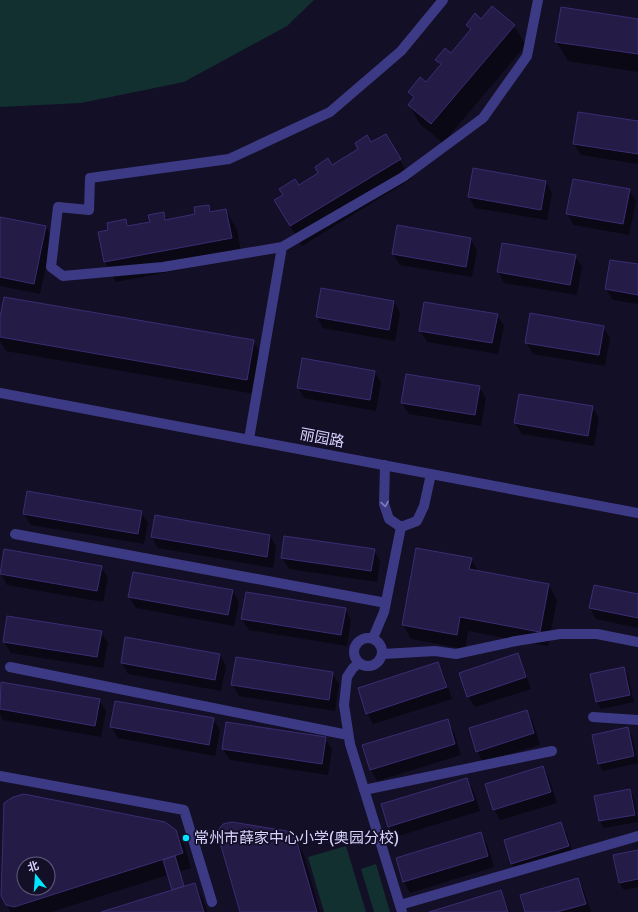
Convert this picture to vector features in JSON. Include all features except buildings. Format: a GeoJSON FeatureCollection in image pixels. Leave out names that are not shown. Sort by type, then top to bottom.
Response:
{"type":"FeatureCollection","features":[{"type":"Feature","properties":{"kind":"street"},"geometry":{"type":"LineString","coordinates":[[443,0],[402,51],[330,112],[229,159],[90,178],[89,210],[58,207],[51,267],[63,276],[163,267],[282,247],[403,177],[483,118],[527,56],[538,0]]}},
{"type":"Feature","properties":{"kind":"street"},"geometry":{"type":"LineString","coordinates":[[249,439],[282,247]]}},
{"type":"Feature","properties":{"kind":"street","name":"丽园路"},"geometry":{"type":"LineString","coordinates":[[0,392],[638,514]]}},
{"type":"Feature","properties":{"kind":"street"},"geometry":{"type":"LineString","coordinates":[[385,465],[384,504],[389,519],[401,527]]}},
{"type":"Feature","properties":{"kind":"street"},"geometry":{"type":"LineString","coordinates":[[401,527],[417,521],[424,506],[431,474]]}},
{"type":"Feature","properties":{"kind":"street"},"geometry":{"type":"LineString","coordinates":[[373,638],[384,612],[401,527]]}},
{"type":"Feature","properties":{"kind":"street"},"geometry":{"type":"LineString","coordinates":[[15,534],[386,603]]}},
{"type":"Feature","properties":{"kind":"street"},"geometry":{"type":"LineString","coordinates":[[383,654],[435,651],[456,654],[516,641],[560,634],[597,634],[638,642]]}},
{"type":"Feature","properties":{"kind":"street"},"geometry":{"type":"LineString","coordinates":[[363,638],[373,638],[381,644],[383,654],[378,662],[368,666],[359,663],[354,654],[356,645],[363,638]]}},
{"type":"Feature","properties":{"kind":"street"},"geometry":{"type":"LineString","coordinates":[[359,663],[353,668],[347,677],[344,704],[348,735],[401,908],[638,836]]}},
{"type":"Feature","properties":{"kind":"street"},"geometry":{"type":"LineString","coordinates":[[10,667],[348,735]]}},
{"type":"Feature","properties":{"kind":"street"},"geometry":{"type":"LineString","coordinates":[[593,717],[638,720]]}},
{"type":"Feature","properties":{"kind":"street"},"geometry":{"type":"LineString","coordinates":[[364,790],[552,751]]}},
{"type":"Feature","properties":{"kind":"street"},"geometry":{"type":"LineString","coordinates":[[0,776],[184,810],[212,902]]}},
{"type":"Feature","properties":{"kind":"green space"},"geometry":{"type":"Polygon","coordinates":[[[0,0],[314,0],[287,26],[184,82],[81,103],[0,107],[0,0]]]}},
{"type":"Feature","properties":{"kind":"green space"},"geometry":{"type":"Polygon","coordinates":[[[346,846],[366,912],[324,912],[308,857],[346,846]]]}},
{"type":"Feature","properties":{"kind":"green space"},"geometry":{"type":"Polygon","coordinates":[[[376,864],[390,912],[374,912],[361,869],[376,864]]]}},
{"type":"Feature","properties":{"kind":"place","name":"常州市薛家中心小学(奥园分校)"},"geometry":{"type":"Point","coordinates":[186,838]}}]}
